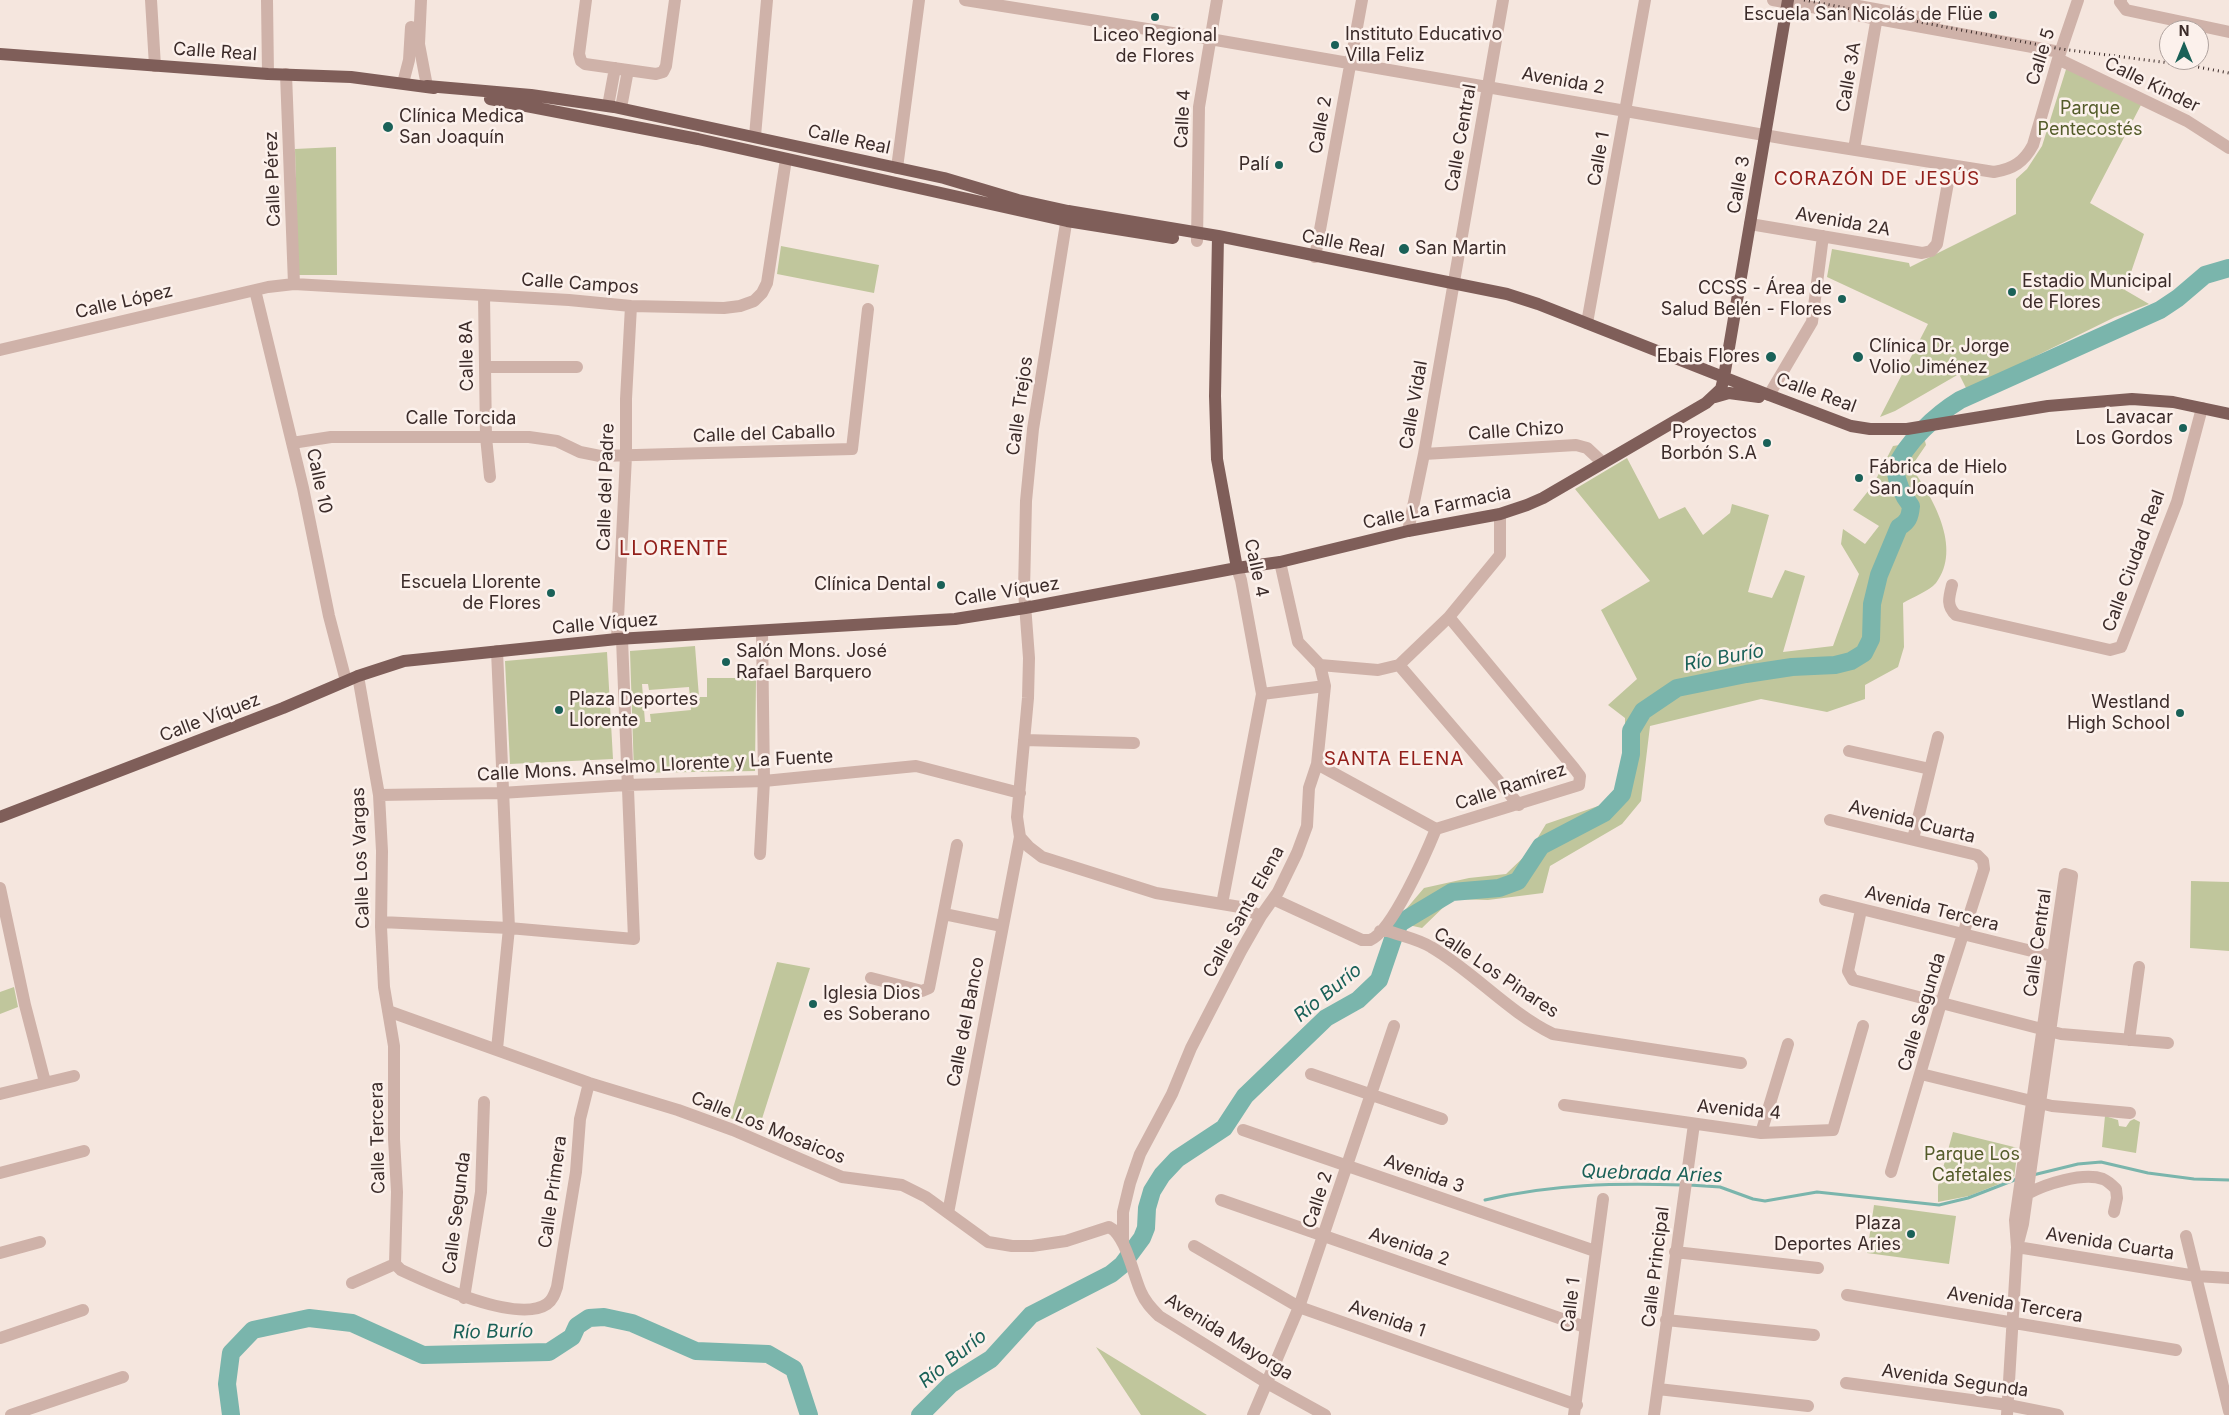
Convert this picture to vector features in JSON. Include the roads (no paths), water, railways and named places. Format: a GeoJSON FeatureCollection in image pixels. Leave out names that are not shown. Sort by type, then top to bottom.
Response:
{"type":"FeatureCollection","features":[{"type":"Feature","properties":{"kind":"main road","name":"Calle 3"},"geometry":{"type":"LineString","coordinates":[[1724,377],[1788,1]]}},
{"type":"Feature","properties":{"kind":"main road","name":"Calle Real"},"geometry":{"type":"LineString","coordinates":[[0,54],[268,74],[351,77],[531,95],[608,106],[944,178],[1068,216]]}},
{"type":"Feature","properties":{"kind":"main road","name":"Calle Real"},"geometry":{"type":"LineString","coordinates":[[427,86],[698,139],[951,194],[1068,216],[1260,246],[1453,283],[1530,301],[1851,426],[1876,429],[1907,429],[2095,400],[2152,400],[2229,414]]}},
{"type":"Feature","properties":{"kind":"main road"},"geometry":{"type":"LineString","coordinates":[[698,139],[725,137],[746,141],[751,140],[755,136],[761,145],[782,152],[786,158],[792,153],[826,157],[842,156]]}},
{"type":"Feature","properties":{"kind":"main road"},"geometry":{"type":"LineString","coordinates":[[860,173],[876,171],[888,173],[893,172],[897,168],[905,177],[932,183],[951,194]]}},
{"type":"Feature","properties":{"kind":"main road","name":"Calle 4"},"geometry":{"type":"LineString","coordinates":[[1218,240],[1215,396],[1217,459],[1237,568]]}},
{"type":"Feature","properties":{"kind":"main road"},"geometry":{"type":"LineString","coordinates":[[1715,397],[1721,389],[1724,377]]}},
{"type":"Feature","properties":{"kind":"main road"},"geometry":{"type":"LineString","coordinates":[[1715,397],[1729,393],[1761,397],[1769,395]]}},
{"type":"Feature","properties":{"kind":"main road","name":"Calle La Farmacia"},"geometry":{"type":"LineString","coordinates":[[1237,568],[1280,562],[1408,531],[1500,514],[1543,498],[1715,397]]}},
{"type":"Feature","properties":{"kind":"main road","name":"Calle Víquez"},"geometry":{"type":"LineString","coordinates":[[0,817],[283,708],[352,678],[404,661],[619,639],[955,619],[1025,608],[1237,568]]}},
{"type":"Feature","properties":{"kind":"street"},"geometry":{"type":"LineString","coordinates":[[151,0],[155,66]]}},
{"type":"Feature","properties":{"kind":"street"},"geometry":{"type":"LineString","coordinates":[[267,0],[268,74]]}},
{"type":"Feature","properties":{"kind":"street"},"geometry":{"type":"LineString","coordinates":[[412,0],[415,44],[427,86]]}},
{"type":"Feature","properties":{"kind":"street"},"geometry":{"type":"LineString","coordinates":[[403,83],[415,44],[421,0]]}},
{"type":"Feature","properties":{"kind":"street"},"geometry":{"type":"LineString","coordinates":[[586,0],[579,54],[581,61],[585,64],[656,74],[663,72],[666,66],[674,0]]}},
{"type":"Feature","properties":{"kind":"street"},"geometry":{"type":"LineString","coordinates":[[755,136],[767,0]]}},
{"type":"Feature","properties":{"kind":"street"},"geometry":{"type":"LineString","coordinates":[[897,168],[920,0]]}},
{"type":"Feature","properties":{"kind":"street","name":"Avenida 2"},"geometry":{"type":"LineString","coordinates":[[965,0],[1210,39],[1951,166],[1994,172],[2006,170]]}},
{"type":"Feature","properties":{"kind":"street","name":"Calle 4"},"geometry":{"type":"LineString","coordinates":[[1197,237],[1199,106],[1217,0]]}},
{"type":"Feature","properties":{"kind":"street","name":"Calle 2"},"geometry":{"type":"LineString","coordinates":[[1315,257],[1362,0]]}},
{"type":"Feature","properties":{"kind":"street","name":"Calle Central"},"geometry":{"type":"LineString","coordinates":[[1453,283],[1503,0]]}},
{"type":"Feature","properties":{"kind":"street","name":"Calle 1"},"geometry":{"type":"LineString","coordinates":[[1587,324],[1645,0]]}},
{"type":"Feature","properties":{"kind":"street"},"geometry":{"type":"LineString","coordinates":[[1774,0],[1878,15]]}},
{"type":"Feature","properties":{"kind":"street"},"geometry":{"type":"LineString","coordinates":[[1826,0],[1878,15]]}},
{"type":"Feature","properties":{"kind":"street","name":"Calle 5"},"geometry":{"type":"LineString","coordinates":[[2006,170],[2019,164],[2028,155],[2033,145],[2060,52],[2078,0]]}},
{"type":"Feature","properties":{"kind":"street"},"geometry":{"type":"LineString","coordinates":[[2121,0],[2120,2],[2126,10],[2229,32]]}},
{"type":"Feature","properties":{"kind":"street","name":"Calle Kinder"},"geometry":{"type":"LineString","coordinates":[[1878,15],[2060,52],[2187,121],[2229,148]]}},
{"type":"Feature","properties":{"kind":"street","name":"Calle 3A"},"geometry":{"type":"LineString","coordinates":[[1854,149],[1878,15]]}},
{"type":"Feature","properties":{"kind":"street"},"geometry":{"type":"LineString","coordinates":[[608,106],[621,69]]}},
{"type":"Feature","properties":{"kind":"street"},"geometry":{"type":"LineString","coordinates":[[621,69],[621,108]]}},
{"type":"Feature","properties":{"kind":"street","name":"Calle Pérez"},"geometry":{"type":"LineString","coordinates":[[286,74],[294,284]]}},
{"type":"Feature","properties":{"kind":"street","name":"Calle Campos"},"geometry":{"type":"LineString","coordinates":[[255,290],[294,284],[631,306],[731,308],[747,305],[758,297],[764,289],[769,271],[786,158]]}},
{"type":"Feature","properties":{"kind":"street","name":"Avenida 2A"},"geometry":{"type":"LineString","coordinates":[[1750,224],[1922,252],[1931,251],[1937,244],[1951,166]]}},
{"type":"Feature","properties":{"kind":"street","name":"Calle Trejos"},"geometry":{"type":"LineString","coordinates":[[1024,740],[1029,658],[1025,608],[1026,502],[1033,429],[1068,216]]}},
{"type":"Feature","properties":{"kind":"street"},"geometry":{"type":"LineString","coordinates":[[1769,395],[1812,322],[1824,236]]}},
{"type":"Feature","properties":{"kind":"street","name":"Calle Vidal"},"geometry":{"type":"LineString","coordinates":[[1408,531],[1424,454],[1453,283]]}},
{"type":"Feature","properties":{"kind":"street","name":"Calle López"},"geometry":{"type":"LineString","coordinates":[[0,350],[255,290]]}},
{"type":"Feature","properties":{"kind":"street","name":"Calle 10"},"geometry":{"type":"LineString","coordinates":[[255,290],[292,442],[329,616],[352,678]]}},
{"type":"Feature","properties":{"kind":"street","name":"Calle 8A"},"geometry":{"type":"LineString","coordinates":[[484,295],[486,437],[490,477]]}},
{"type":"Feature","properties":{"kind":"street","name":"Calle del Padre"},"geometry":{"type":"LineString","coordinates":[[508,928],[634,940],[619,639],[626,456],[626,399],[631,306]]}},
{"type":"Feature","properties":{"kind":"street","name":"Calle del Caballo"},"geometry":{"type":"LineString","coordinates":[[626,456],[852,449],[868,309]]}},
{"type":"Feature","properties":{"kind":"street"},"geometry":{"type":"LineString","coordinates":[[485,367],[577,367]]}},
{"type":"Feature","properties":{"kind":"street","name":"Calle Ciudad Real"},"geometry":{"type":"LineString","coordinates":[[1952,585],[1949,599],[1950,609],[1956,616],[2110,650],[2121,647],[2176,502],[2202,408]]}},
{"type":"Feature","properties":{"kind":"street","name":"Calle Torcida"},"geometry":{"type":"LineString","coordinates":[[292,442],[331,437],[544,438],[557,441],[590,455],[626,456]]}},
{"type":"Feature","properties":{"kind":"street","name":"Calle Chizo"},"geometry":{"type":"LineString","coordinates":[[1424,454],[1582,445],[1603,463]]}},
{"type":"Feature","properties":{"kind":"street"},"geometry":{"type":"LineString","coordinates":[[1320,666],[1378,670],[1399,665],[1449,617],[1500,555],[1500,514]]}},
{"type":"Feature","properties":{"kind":"street","name":"Calle Santa Elena"},"geometry":{"type":"LineString","coordinates":[[1123,1243],[1123,1212],[1140,1154],[1172,1094],[1191,1048],[1261,916],[1273,899],[1298,853],[1306,826],[1310,788],[1317,764],[1326,686],[1320,666],[1298,642],[1280,562]]}},
{"type":"Feature","properties":{"kind":"street","name":"Calle 4"},"geometry":{"type":"LineString","coordinates":[[1222,904],[1262,694],[1242,580],[1237,568]]}},
{"type":"Feature","properties":{"kind":"street","name":"Calle Ramírez"},"geometry":{"type":"LineString","coordinates":[[1436,829],[1577,787],[1580,782],[1580,776],[1449,617]]}},
{"type":"Feature","properties":{"kind":"street"},"geometry":{"type":"LineString","coordinates":[[760,854],[764,781],[762,631]]}},
{"type":"Feature","properties":{"kind":"street"},"geometry":{"type":"LineString","coordinates":[[497,651],[501,793],[508,928],[497,1049]]}},
{"type":"Feature","properties":{"kind":"street"},"geometry":{"type":"LineString","coordinates":[[1399,665],[1519,805]]}},
{"type":"Feature","properties":{"kind":"street","name":"Calle Los Vargas"},"geometry":{"type":"LineString","coordinates":[[352,678],[379,795],[382,851],[381,922],[384,987],[388,1011]]}},
{"type":"Feature","properties":{"kind":"street"},"geometry":{"type":"LineString","coordinates":[[1262,694],[1326,686]]}},
{"type":"Feature","properties":{"kind":"street"},"geometry":{"type":"LineString","coordinates":[[1913,839],[1938,737]]}},
{"type":"Feature","properties":{"kind":"street"},"geometry":{"type":"LineString","coordinates":[[1024,740],[1134,743]]}},
{"type":"Feature","properties":{"kind":"street","name":"Calle del Banco"},"geometry":{"type":"LineString","coordinates":[[948,1213],[1020,837],[1017,826],[1024,740]]}},
{"type":"Feature","properties":{"kind":"street"},"geometry":{"type":"LineString","coordinates":[[1849,751],[1930,770]]}},
{"type":"Feature","properties":{"kind":"street"},"geometry":{"type":"LineString","coordinates":[[1273,899],[1362,940],[1371,940],[1384,931],[1410,888],[1436,829],[1317,764]]}},
{"type":"Feature","properties":{"kind":"street","name":"Calle Mons. Anselmo Llorente y La Fuente"},"geometry":{"type":"LineString","coordinates":[[379,795],[501,793],[626,785],[764,781],[916,766],[1020,793]]}},
{"type":"Feature","properties":{"kind":"street","name":"Avenida Cuarta"},"geometry":{"type":"LineString","coordinates":[[1830,820],[1977,856],[1983,861]]}},
{"type":"Feature","properties":{"kind":"street"},"geometry":{"type":"LineString","coordinates":[[1020,837],[1028,847],[1042,857],[1062,865],[1156,893],[1222,904],[1249,910],[1261,916]]}},
{"type":"Feature","properties":{"kind":"street"},"geometry":{"type":"LineString","coordinates":[[871,978],[922,991],[929,988],[957,845]]}},
{"type":"Feature","properties":{"kind":"street","name":"Calle Segunda"},"geometry":{"type":"LineString","coordinates":[[1891,1172],[1941,1003],[1984,869],[1983,861]]}},
{"type":"Feature","properties":{"kind":"street","name":"Calle Central"},"geometry":{"type":"LineString","coordinates":[[2017,1247],[2023,1224],[2026,1168],[2057,957],[2065,874],[2072,876],[2057,957]]}},
{"type":"Feature","properties":{"kind":"street"},"geometry":{"type":"LineString","coordinates":[[0,888],[25,1005],[45,1082]]}},
{"type":"Feature","properties":{"kind":"street","name":"Avenida Tercera"},"geometry":{"type":"LineString","coordinates":[[1825,900],[2057,957]]}},
{"type":"Feature","properties":{"kind":"street"},"geometry":{"type":"LineString","coordinates":[[1861,910],[1848,971],[1849,976],[1853,980],[2047,1031],[2168,1043]]}},
{"type":"Feature","properties":{"kind":"street"},"geometry":{"type":"LineString","coordinates":[[944,914],[1002,926]]}},
{"type":"Feature","properties":{"kind":"street"},"geometry":{"type":"LineString","coordinates":[[381,922],[508,928]]}},
{"type":"Feature","properties":{"kind":"street","name":"Calle Los Pinares"},"geometry":{"type":"LineString","coordinates":[[1384,931],[1430,946],[1459,965],[1535,1025],[1553,1034],[1740,1063]]}},
{"type":"Feature","properties":{"kind":"street"},"geometry":{"type":"LineString","coordinates":[[2129,1040],[2139,966]]}},
{"type":"Feature","properties":{"kind":"street","name":"Calle Los Mosaicos"},"geometry":{"type":"LineString","coordinates":[[388,1011],[589,1083],[678,1110],[733,1130],[842,1177],[902,1185],[926,1197],[988,1242],[1012,1246],[1057,1243],[1103,1227],[1123,1212]]}},
{"type":"Feature","properties":{"kind":"street","name":"Calle Tercera"},"geometry":{"type":"LineString","coordinates":[[388,1011],[394,1046],[394,1139],[398,1192],[395,1264]]}},
{"type":"Feature","properties":{"kind":"street","name":"Calle 2"},"geometry":{"type":"LineString","coordinates":[[1253,1415],[1299,1307],[1394,1026]]}},
{"type":"Feature","properties":{"kind":"street","name":"Avenida 4"},"geometry":{"type":"LineString","coordinates":[[1564,1105],[1761,1133],[1833,1130],[1863,1026]]}},
{"type":"Feature","properties":{"kind":"street"},"geometry":{"type":"LineString","coordinates":[[1761,1133],[1788,1044]]}},
{"type":"Feature","properties":{"kind":"street"},"geometry":{"type":"LineString","coordinates":[[1311,1074],[1442,1119]]}},
{"type":"Feature","properties":{"kind":"street"},"geometry":{"type":"LineString","coordinates":[[1921,1074],[2036,1103],[2130,1113]]}},
{"type":"Feature","properties":{"kind":"street"},"geometry":{"type":"LineString","coordinates":[[0,1094],[74,1076]]}},
{"type":"Feature","properties":{"kind":"street","name":"Calle Primera"},"geometry":{"type":"LineString","coordinates":[[464,1298],[524,1310],[540,1308],[551,1300],[557,1287],[576,1172],[580,1119],[589,1083]]}},
{"type":"Feature","properties":{"kind":"street","name":"Calle Segunda"},"geometry":{"type":"LineString","coordinates":[[464,1298],[481,1192],[484,1102]]}},
{"type":"Feature","properties":{"kind":"street","name":"Calle Principal"},"geometry":{"type":"LineString","coordinates":[[1654,1415],[1694,1124]]}},
{"type":"Feature","properties":{"kind":"street","name":"Avenida 3"},"geometry":{"type":"LineString","coordinates":[[1242,1130],[1595,1251]]}},
{"type":"Feature","properties":{"kind":"street"},"geometry":{"type":"LineString","coordinates":[[0,1174],[84,1151]]}},
{"type":"Feature","properties":{"kind":"street"},"geometry":{"type":"LineString","coordinates":[[2025,1187],[2095,1177],[2106,1180],[2116,1188],[2117,1198],[2114,1212]]}},
{"type":"Feature","properties":{"kind":"street","name":"Calle 1"},"geometry":{"type":"LineString","coordinates":[[1576,1410],[1585,1327],[1603,1199]]}},
{"type":"Feature","properties":{"kind":"street","name":"Avenida 2"},"geometry":{"type":"LineString","coordinates":[[1221,1200],[1585,1327]]}},
{"type":"Feature","properties":{"kind":"street"},"geometry":{"type":"LineString","coordinates":[[1103,1227],[1112,1229],[1123,1243]]}},
{"type":"Feature","properties":{"kind":"street"},"geometry":{"type":"LineString","coordinates":[[2186,1236],[2229,1411]]}},
{"type":"Feature","properties":{"kind":"street"},"geometry":{"type":"LineString","coordinates":[[0,1253],[40,1242]]}},
{"type":"Feature","properties":{"kind":"street","name":"Avenida Mayorga"},"geometry":{"type":"LineString","coordinates":[[1123,1243],[1141,1294],[1150,1308],[1267,1383],[1325,1415]]}},
{"type":"Feature","properties":{"kind":"street","name":"Avenida 1"},"geometry":{"type":"LineString","coordinates":[[1194,1246],[1299,1307],[1576,1410]]}},
{"type":"Feature","properties":{"kind":"street"},"geometry":{"type":"LineString","coordinates":[[2008,1410],[2017,1247]]}},
{"type":"Feature","properties":{"kind":"street","name":"Avenida Cuarta"},"geometry":{"type":"LineString","coordinates":[[2017,1247],[2196,1276],[2229,1278]]}},
{"type":"Feature","properties":{"kind":"street"},"geometry":{"type":"LineString","coordinates":[[1675,1252],[1818,1268]]}},
{"type":"Feature","properties":{"kind":"street"},"geometry":{"type":"LineString","coordinates":[[352,1284],[395,1264],[401,1270],[464,1298]]}},
{"type":"Feature","properties":{"kind":"street","name":"Avenida Tercera"},"geometry":{"type":"LineString","coordinates":[[1847,1295],[2176,1350]]}},
{"type":"Feature","properties":{"kind":"street"},"geometry":{"type":"LineString","coordinates":[[0,1338],[83,1310]]}},
{"type":"Feature","properties":{"kind":"street"},"geometry":{"type":"LineString","coordinates":[[1666,1320],[1814,1336]]}},
{"type":"Feature","properties":{"kind":"street"},"geometry":{"type":"LineString","coordinates":[[11,1415],[123,1377]]}},
{"type":"Feature","properties":{"kind":"street","name":"Avenida Segunda"},"geometry":{"type":"LineString","coordinates":[[1846,1383],[2008,1410],[2058,1415]]}},
{"type":"Feature","properties":{"kind":"street"},"geometry":{"type":"LineString","coordinates":[[1658,1389],[1808,1406]]}},
{"type":"Feature","properties":{"kind":"waterway","name":"Río Burío"},"geometry":{"type":"LineString","coordinates":[[920,1415],[951,1384],[991,1359],[1031,1315],[1111,1274],[1122,1265],[1142,1238],[1146,1228],[1147,1208],[1152,1191],[1162,1175],[1177,1159],[1224,1128],[1245,1096],[1326,1018],[1358,1000],[1379,980],[1400,923],[1452,892],[1499,888],[1518,881],[1541,846],[1604,813],[1622,794],[1631,754],[1631,731],[1643,711],[1677,688],[1792,667],[1835,665],[1851,661],[1864,653],[1871,639],[1872,604],[1879,575],[1899,527],[1905,523],[1911,510],[1911,506],[1905,498],[1897,479],[1895,469],[1906,449],[1932,421],[1960,400],[2160,310],[2178,298],[2205,275],[2229,268]]}},
{"type":"Feature","properties":{"kind":"waterway","name":"Quebrada Aries"},"geometry":{"type":"LineString","coordinates":[[2033,1175],[2078,1164],[2101,1162],[2148,1173],[2194,1179],[2229,1180]]}},
{"type":"Feature","properties":{"kind":"waterway","name":"Quebrada Aries"},"geometry":{"type":"LineString","coordinates":[[1689,1185],[1720,1187],[1753,1199],[1765,1201],[1817,1192],[1939,1205],[1968,1198],[2017,1179]]}},
{"type":"Feature","properties":{"kind":"waterway","name":"Quebrada Aries"},"geometry":{"type":"LineString","coordinates":[[1485,1200],[1534,1191],[1584,1186],[1633,1184],[1683,1185]]}},
{"type":"Feature","properties":{"kind":"waterway","name":"Río Burío"},"geometry":{"type":"LineString","coordinates":[[231,1415],[227,1384],[231,1353],[253,1330],[309,1318],[352,1323],[423,1355],[549,1352],[572,1337],[577,1326],[589,1318],[604,1317],[632,1323],[696,1351],[768,1354],[794,1369],[809,1415]]}},
{"type":"Feature","properties":{"kind":"railway"},"geometry":{"type":"LineString","coordinates":[[1804,0],[2061,49],[2193,66],[2229,73]]}},
{"type":"Feature","properties":{"kind":"place","name":"Escuela San Nicolás de Flüe"},"geometry":{"type":"Point","coordinates":[1993,15]}},
{"type":"Feature","properties":{"kind":"place","name":"Liceo Regional de Flores"},"geometry":{"type":"Point","coordinates":[1155,17]}},
{"type":"Feature","properties":{"kind":"place","name":"Instituto Educativo Villa Feliz"},"geometry":{"type":"Point","coordinates":[1335,45]}},
{"type":"Feature","properties":{"kind":"place","name":"Clínica Medica San Joaquín"},"geometry":{"type":"Point","coordinates":[388,127]}},
{"type":"Feature","properties":{"kind":"place","name":"Palí"},"geometry":{"type":"Point","coordinates":[1279,165]}},
{"type":"Feature","properties":{"kind":"place","name":"San Martin"},"geometry":{"type":"Point","coordinates":[1404,249]}},
{"type":"Feature","properties":{"kind":"place","name":"Estadio Municipal de Flores"},"geometry":{"type":"Point","coordinates":[2012,292]}},
{"type":"Feature","properties":{"kind":"place","name":"CCSS - Área de Salud Belén - Flores"},"geometry":{"type":"Point","coordinates":[1842,299]}},
{"type":"Feature","properties":{"kind":"place","name":"Ebais Flores"},"geometry":{"type":"Point","coordinates":[1771,357]}},
{"type":"Feature","properties":{"kind":"place","name":"Clínica Dr. Jorge Volio Jiménez"},"geometry":{"type":"Point","coordinates":[1858,357]}},
{"type":"Feature","properties":{"kind":"place","name":"Lavacar Los Gordos"},"geometry":{"type":"Point","coordinates":[2183,428]}},
{"type":"Feature","properties":{"kind":"place","name":"Proyectos Borbón S.A"},"geometry":{"type":"Point","coordinates":[1767,443]}},
{"type":"Feature","properties":{"kind":"place","name":"Fábrica de Hielo San Joaquín"},"geometry":{"type":"Point","coordinates":[1859,478]}},
{"type":"Feature","properties":{"kind":"place","name":"Clínica Dental"},"geometry":{"type":"Point","coordinates":[941,585]}},
{"type":"Feature","properties":{"kind":"place","name":"Escuela Llorente de Flores"},"geometry":{"type":"Point","coordinates":[551,593]}},
{"type":"Feature","properties":{"kind":"place","name":"Salón Mons. José Rafael Barquero"},"geometry":{"type":"Point","coordinates":[726,662]}},
{"type":"Feature","properties":{"kind":"place","name":"Plaza Deportes Llorente"},"geometry":{"type":"Point","coordinates":[559,710]}},
{"type":"Feature","properties":{"kind":"place","name":"Westland High School"},"geometry":{"type":"Point","coordinates":[2180,713]}},
{"type":"Feature","properties":{"kind":"place","name":"Iglesia Dios es Soberano"},"geometry":{"type":"Point","coordinates":[813,1004]}},
{"type":"Feature","properties":{"kind":"place","name":"Plaza Deportes Aries"},"geometry":{"type":"Point","coordinates":[1911,1234]}},
{"type":"Feature","properties":{"kind":"district","name":"CORAZÓN DE JESÚS"},"geometry":{"type":"Point","coordinates":[1877,179]}},
{"type":"Feature","properties":{"kind":"district","name":"LLORENTE"},"geometry":{"type":"Point","coordinates":[674,549]}},
{"type":"Feature","properties":{"kind":"district","name":"SANTA ELENA"},"geometry":{"type":"Point","coordinates":[1394,759]}},
{"type":"Feature","properties":{"kind":"park label","name":"Parque Pentecostés"},"geometry":{"type":"Point","coordinates":[2090,119]}},
{"type":"Feature","properties":{"kind":"park label","name":"Parque Los Cafetales"},"geometry":{"type":"Point","coordinates":[1972,1165]}}]}
